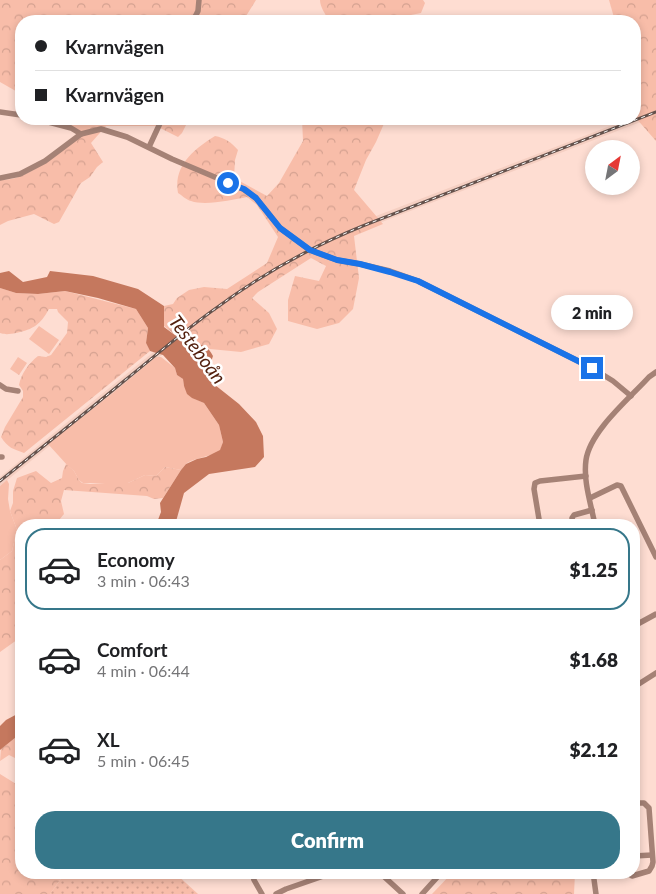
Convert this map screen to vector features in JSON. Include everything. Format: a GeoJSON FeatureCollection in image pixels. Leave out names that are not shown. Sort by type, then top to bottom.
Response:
{"type":"FeatureCollection","features":[{"type":"Feature","properties":{"kind":"street"},"geometry":{"type":"LineString","coordinates":[[196,15],[199,0]]}},
{"type":"Feature","properties":{"kind":"street"},"geometry":{"type":"LineString","coordinates":[[0,112],[15,114]]}},
{"type":"Feature","properties":{"kind":"street"},"geometry":{"type":"LineString","coordinates":[[59,125],[81,134]]}},
{"type":"Feature","properties":{"kind":"street"},"geometry":{"type":"LineString","coordinates":[[149,147],[159,125]]}},
{"type":"Feature","properties":{"kind":"street"},"geometry":{"type":"LineString","coordinates":[[0,178],[20,174],[45,161],[81,134],[101,129],[127,137],[213,177],[244,189],[256,198],[280,228],[310,250],[337,260],[360,264],[418,281],[592,368],[631,396]]}},
{"type":"Feature","properties":{"kind":"street"},"geometry":{"type":"LineString","coordinates":[[593,519],[586,476],[587,456],[591,443],[631,396],[656,372]]}},
{"type":"Feature","properties":{"kind":"street"},"geometry":{"type":"LineString","coordinates":[[0,385],[6,389],[18,391]]}},
{"type":"Feature","properties":{"kind":"street"},"geometry":{"type":"LineString","coordinates":[[539,519],[534,488],[535,483],[586,476]]}},
{"type":"Feature","properties":{"kind":"street"},"geometry":{"type":"LineString","coordinates":[[590,498],[615,486],[621,486],[637,519]]}},
{"type":"Feature","properties":{"kind":"street"},"geometry":{"type":"LineString","coordinates":[[572,519],[574,515],[592,510]]}},
{"type":"Feature","properties":{"kind":"street"},"geometry":{"type":"LineString","coordinates":[[640,525],[656,557]]}},
{"type":"Feature","properties":{"kind":"street"},"geometry":{"type":"LineString","coordinates":[[640,623],[656,614]]}},
{"type":"Feature","properties":{"kind":"street"},"geometry":{"type":"LineString","coordinates":[[640,683],[656,673]]}},
{"type":"Feature","properties":{"kind":"street"},"geometry":{"type":"LineString","coordinates":[[640,803],[644,803],[649,808],[652,855],[652,866],[649,871],[640,874]]}},
{"type":"Feature","properties":{"kind":"street"},"geometry":{"type":"LineString","coordinates":[[640,856],[652,855]]}},
{"type":"Feature","properties":{"kind":"street"},"geometry":{"type":"LineString","coordinates":[[254,879],[262,894]]}},
{"type":"Feature","properties":{"kind":"street"},"geometry":{"type":"LineString","coordinates":[[276,894],[315,879]]}},
{"type":"Feature","properties":{"kind":"street"},"geometry":{"type":"LineString","coordinates":[[387,879],[403,894]]}},
{"type":"Feature","properties":{"kind":"street"},"geometry":{"type":"LineString","coordinates":[[422,894],[436,879]]}},
{"type":"Feature","properties":{"kind":"street"},"geometry":{"type":"LineString","coordinates":[[593,879],[596,894]]}},
{"type":"Feature","properties":{"kind":"shaded area"},"geometry":{"type":"Polygon","coordinates":[[[641,116],[656,116],[641,122],[641,116]]]}},
{"type":"Feature","properties":{"kind":"shaded area"},"geometry":{"type":"Polygon","coordinates":[[[612,125],[633,125],[594,140],[585,140],[585,143],[332,243],[183,338],[0,486],[0,477],[178,332],[363,221],[612,125]]]}},
{"type":"Feature","properties":{"kind":"green space"},"geometry":{"type":"Polygon","coordinates":[[[0,0],[256,0],[247,15],[15,15],[15,91],[0,82],[0,0]]]}},
{"type":"Feature","properties":{"kind":"green space"},"geometry":{"type":"Polygon","coordinates":[[[320,0],[423,0],[425,3],[421,13],[411,15],[326,15],[320,0]]]}},
{"type":"Feature","properties":{"kind":"green space"},"geometry":{"type":"Polygon","coordinates":[[[609,0],[656,0],[656,141],[641,124],[641,15],[613,15],[609,0]]]}},
{"type":"Feature","properties":{"kind":"green space"},"geometry":{"type":"Polygon","coordinates":[[[65,125],[186,125],[178,137],[156,126],[106,126],[91,143],[103,162],[90,177],[81,183],[59,222],[54,224],[34,214],[0,225],[0,179],[19,177],[42,165],[80,136],[65,125]]]}},
{"type":"Feature","properties":{"kind":"green space"},"geometry":{"type":"Polygon","coordinates":[[[302,125],[383,125],[354,190],[383,224],[354,236],[359,278],[353,309],[339,323],[317,329],[288,321],[288,300],[295,276],[319,281],[326,266],[311,258],[258,292],[252,298],[269,313],[277,329],[269,344],[241,352],[210,349],[198,343],[187,344],[164,326],[164,306],[173,304],[177,298],[189,290],[204,287],[227,289],[267,263],[278,237],[257,205],[247,197],[204,203],[189,200],[178,193],[177,183],[182,167],[187,159],[207,141],[215,136],[222,138],[238,150],[235,160],[234,178],[267,196],[279,183],[303,141],[302,125]]]}},
{"type":"Feature","properties":{"kind":"green space"},"geometry":{"type":"Polygon","coordinates":[[[0,288],[16,293],[38,294],[65,291],[136,309],[148,328],[146,343],[150,351],[24,453],[11,448],[1,437],[23,397],[23,391],[19,385],[24,373],[38,356],[46,357],[51,355],[67,333],[68,322],[57,309],[49,309],[43,319],[32,328],[12,334],[0,333],[0,288]]]}},
{"type":"Feature","properties":{"kind":"green space"},"geometry":{"type":"Polygon","coordinates":[[[39,326],[59,340],[49,354],[29,339],[39,326]]]}},
{"type":"Feature","properties":{"kind":"green space"},"geometry":{"type":"Polygon","coordinates":[[[18,357],[27,363],[19,375],[10,369],[18,357]]]}},
{"type":"Feature","properties":{"kind":"green space"},"geometry":{"type":"Polygon","coordinates":[[[156,357],[161,357],[175,368],[177,375],[183,379],[184,386],[195,399],[204,403],[219,425],[223,442],[220,451],[191,461],[181,470],[165,467],[156,476],[145,475],[128,483],[83,483],[48,444],[156,357]]]}},
{"type":"Feature","properties":{"kind":"green space"},"geometry":{"type":"Polygon","coordinates":[[[66,464],[74,471],[82,483],[90,484],[128,483],[145,475],[156,476],[165,467],[181,470],[163,498],[154,499],[147,496],[64,490],[61,501],[64,514],[60,519],[15,519],[15,525],[10,511],[17,478],[36,471],[51,483],[62,478],[66,464]]]}},
{"type":"Feature","properties":{"kind":"green space"},"geometry":{"type":"Polygon","coordinates":[[[7,480],[9,484],[8,499],[10,511],[15,525],[15,538],[12,551],[0,560],[0,486],[7,480]]]}},
{"type":"Feature","properties":{"kind":"green space"},"geometry":{"type":"Polygon","coordinates":[[[15,538],[15,641],[0,652],[0,560],[12,551],[15,538]]]}},
{"type":"Feature","properties":{"kind":"green space"},"geometry":{"type":"Polygon","coordinates":[[[15,738],[15,758],[9,755],[0,761],[1,749],[15,738]]]}},
{"type":"Feature","properties":{"kind":"green space"},"geometry":{"type":"Polygon","coordinates":[[[0,774],[15,783],[15,879],[61,879],[50,894],[0,894],[0,774]]]}},
{"type":"Feature","properties":{"kind":"green space"},"geometry":{"type":"Polygon","coordinates":[[[61,879],[182,879],[198,894],[50,894],[61,879]]]}},
{"type":"Feature","properties":{"kind":"green space"},"geometry":{"type":"Polygon","coordinates":[[[446,879],[575,879],[574,894],[432,894],[446,879]]]}},
{"type":"Feature","properties":{"kind":"water","name":"Testeboån"},"geometry":{"type":"Polygon","coordinates":[[[9,271],[23,282],[47,277],[50,271],[93,276],[138,289],[164,306],[164,327],[187,344],[203,345],[211,352],[213,356],[209,368],[215,385],[239,404],[256,422],[263,436],[264,457],[255,467],[209,474],[184,493],[177,519],[158,519],[161,512],[160,503],[186,464],[220,450],[223,442],[219,425],[204,403],[187,394],[183,379],[177,375],[175,368],[163,355],[150,351],[146,343],[148,328],[136,309],[65,291],[38,294],[16,293],[0,288],[0,273],[9,271]]]}},
{"type":"Feature","properties":{"kind":"water"},"geometry":{"type":"Polygon","coordinates":[[[15,715],[15,738],[0,750],[0,726],[15,715]]]}},
{"type":"Feature","properties":{"kind":"railway"},"geometry":{"type":"LineString","coordinates":[[641,118],[656,112]]}},
{"type":"Feature","properties":{"kind":"railway"},"geometry":{"type":"LineString","coordinates":[[0,481],[195,324],[253,282],[289,261],[365,225],[623,125]]}},
{"type":"Feature","properties":{"kind":"route"},"geometry":{"type":"LineString","coordinates":[[228,183],[244,189],[256,198],[280,228],[310,250],[337,260],[360,264],[418,281],[592,368]]}}]}
